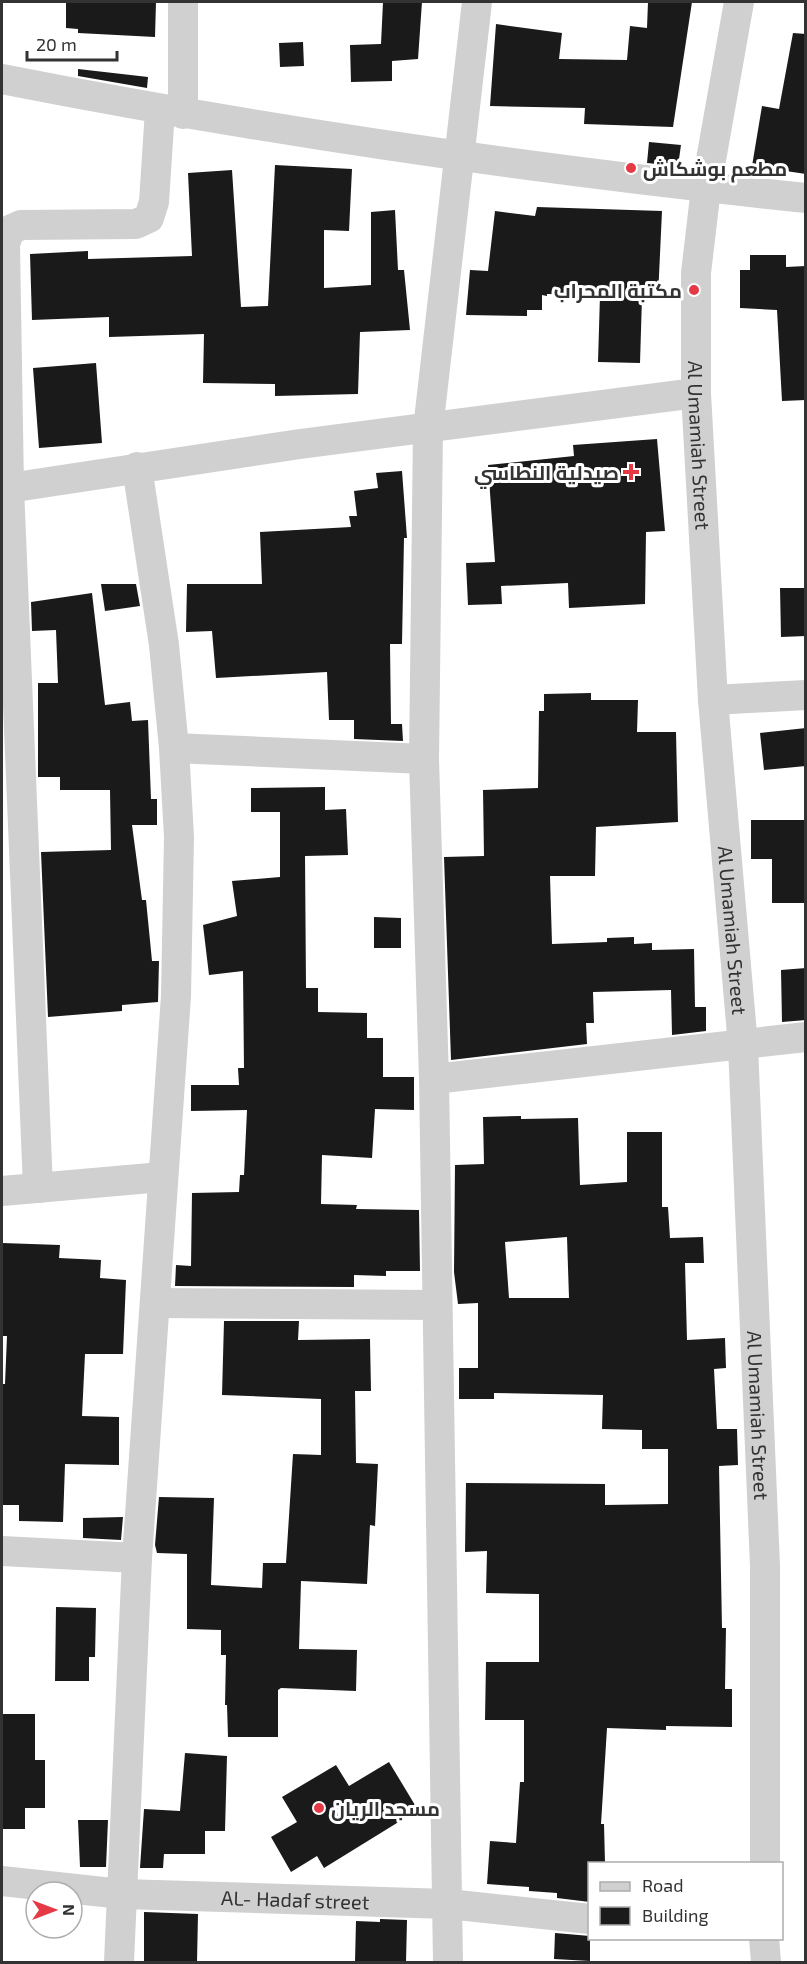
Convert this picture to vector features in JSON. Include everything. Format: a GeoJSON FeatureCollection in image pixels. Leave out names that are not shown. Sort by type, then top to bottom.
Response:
{"type":"FeatureCollection","features":[{"type":"Feature","properties":{"kind":"street"},"geometry":{"type":"LineString","coordinates":[[38,1188],[5,488],[5,244],[10,230],[21,225],[135,224],[149,218],[171,112],[183,2]]}},
{"type":"Feature","properties":{"kind":"street"},"geometry":{"type":"LineString","coordinates":[[448,1962],[434,1079],[424,759],[428,429],[477,2]]}},
{"type":"Feature","properties":{"kind":"street","name":"Al Umamiah Street"},"geometry":{"type":"LineString","coordinates":[[739,2],[706,188],[696,273],[696,393],[713,700],[743,1046],[765,1566],[765,1862]]}},
{"type":"Feature","properties":{"kind":"street"},"geometry":{"type":"LineString","coordinates":[[2,79],[171,112],[459,156],[706,188],[806,198]]}},
{"type":"Feature","properties":{"kind":"street"},"geometry":{"type":"LineString","coordinates":[[5,488],[137,467],[696,393]]}},
{"type":"Feature","properties":{"kind":"street"},"geometry":{"type":"LineString","coordinates":[[119,1962],[136,1558],[157,1303],[162,1177],[176,996],[179,837],[174,748],[164,645],[137,467]]}},
{"type":"Feature","properties":{"kind":"street"},"geometry":{"type":"LineString","coordinates":[[713,700],[806,695]]}},
{"type":"Feature","properties":{"kind":"street"},"geometry":{"type":"LineString","coordinates":[[174,748],[424,759]]}},
{"type":"Feature","properties":{"kind":"street"},"geometry":{"type":"LineString","coordinates":[[434,1079],[743,1046],[806,1037]]}},
{"type":"Feature","properties":{"kind":"street"},"geometry":{"type":"LineString","coordinates":[[2,1191],[162,1177]]}},
{"type":"Feature","properties":{"kind":"street"},"geometry":{"type":"LineString","coordinates":[[157,1303],[436,1305]]}},
{"type":"Feature","properties":{"kind":"street"},"geometry":{"type":"LineString","coordinates":[[2,1551],[136,1558]]}},
{"type":"Feature","properties":{"kind":"street","name":"AL- Hadaf street"},"geometry":{"type":"LineString","coordinates":[[2,1881],[122,1894],[448,1904],[588,1919]]}},
{"type":"Feature","properties":{"kind":"street"},"geometry":{"type":"LineString","coordinates":[[764,1940],[766,1962]]}},
{"type":"Feature","properties":{"kind":"building"},"geometry":{"type":"Polygon","coordinates":[[[66,2],[156,2],[155,37],[78,33],[78,29],[66,28],[66,2]]]}},
{"type":"Feature","properties":{"kind":"building"},"geometry":{"type":"Polygon","coordinates":[[[383,2],[422,2],[418,59],[392,61],[392,81],[351,82],[350,45],[381,44],[383,2]]]}},
{"type":"Feature","properties":{"kind":"building"},"geometry":{"type":"Polygon","coordinates":[[[648,2],[692,2],[673,127],[584,124],[585,108],[490,106],[496,24],[562,33],[559,59],[627,60],[630,26],[647,28],[648,2]]]}},
{"type":"Feature","properties":{"kind":"building"},"geometry":{"type":"Polygon","coordinates":[[[793,33],[806,34],[806,174],[752,166],[762,106],[779,109],[793,33]]]}},
{"type":"Feature","properties":{"kind":"building"},"geometry":{"type":"Polygon","coordinates":[[[303,42],[304,66],[280,67],[279,43],[303,42]]]}},
{"type":"Feature","properties":{"kind":"building"},"geometry":{"type":"Polygon","coordinates":[[[78,69],[148,77],[147,88],[78,76],[78,69]]]}},
{"type":"Feature","properties":{"kind":"building"},"geometry":{"type":"Polygon","coordinates":[[[649,142],[681,145],[678,166],[647,163],[649,142]]]}},
{"type":"Feature","properties":{"kind":"building"},"geometry":{"type":"Polygon","coordinates":[[[275,165],[352,169],[349,231],[324,230],[324,288],[371,285],[371,212],[395,210],[398,270],[404,270],[410,330],[360,332],[358,394],[275,396],[275,384],[203,383],[204,334],[109,337],[109,317],[32,320],[30,254],[88,251],[88,259],[192,256],[188,173],[232,170],[241,307],[268,306],[275,165]]]}},
{"type":"Feature","properties":{"kind":"building"},"geometry":{"type":"Polygon","coordinates":[[[537,207],[662,211],[658,297],[642,297],[640,363],[598,362],[600,295],[542,295],[542,310],[527,310],[527,316],[466,315],[470,270],[488,271],[495,211],[535,216],[537,207]]]}},
{"type":"Feature","properties":{"kind":"building"},"geometry":{"type":"Polygon","coordinates":[[[750,255],[786,255],[786,267],[806,266],[806,400],[782,401],[777,310],[740,308],[740,270],[750,270],[750,255]]]}},
{"type":"Feature","properties":{"kind":"building"},"geometry":{"type":"Polygon","coordinates":[[[96,363],[102,443],[39,448],[33,368],[96,363]]]}},
{"type":"Feature","properties":{"kind":"building"},"geometry":{"type":"Polygon","coordinates":[[[657,439],[665,531],[646,532],[645,604],[569,608],[568,583],[501,586],[502,604],[468,605],[466,563],[495,562],[488,465],[574,456],[573,445],[657,439]]]}},
{"type":"Feature","properties":{"kind":"building"},"geometry":{"type":"Polygon","coordinates":[[[402,471],[407,538],[404,538],[402,644],[390,644],[391,724],[402,724],[403,741],[354,739],[354,720],[329,720],[327,672],[216,678],[212,631],[186,632],[187,584],[262,584],[260,532],[351,527],[349,516],[357,516],[354,491],[378,488],[376,473],[402,471]]]}},
{"type":"Feature","properties":{"kind":"building"},"geometry":{"type":"Polygon","coordinates":[[[101,584],[136,584],[140,606],[105,611],[101,584]]]}},
{"type":"Feature","properties":{"kind":"building"},"geometry":{"type":"Polygon","coordinates":[[[780,588],[806,588],[806,636],[781,637],[780,588]]]}},
{"type":"Feature","properties":{"kind":"building"},"geometry":{"type":"Polygon","coordinates":[[[92,593],[105,705],[130,702],[132,721],[148,720],[151,799],[157,799],[157,825],[132,825],[142,900],[146,900],[152,961],[159,961],[158,1002],[122,1005],[122,1011],[48,1017],[41,852],[111,850],[110,790],[60,790],[60,777],[38,777],[38,683],[58,683],[56,630],[32,631],[31,602],[92,593]]]}},
{"type":"Feature","properties":{"kind":"building"},"geometry":{"type":"Polygon","coordinates":[[[591,693],[591,700],[638,700],[637,732],[676,732],[678,822],[596,827],[595,876],[550,876],[552,944],[607,942],[607,938],[634,937],[634,944],[652,943],[652,950],[694,949],[695,1007],[706,1007],[706,1031],[672,1035],[671,990],[593,992],[594,1023],[586,1023],[587,1044],[451,1060],[444,857],[484,856],[483,790],[538,788],[539,711],[544,711],[544,694],[591,693]]]}},
{"type":"Feature","properties":{"kind":"building"},"geometry":{"type":"Polygon","coordinates":[[[806,728],[806,766],[764,770],[760,733],[806,728]]]}},
{"type":"Feature","properties":{"kind":"building"},"geometry":{"type":"Polygon","coordinates":[[[325,787],[325,810],[346,809],[348,855],[305,856],[306,988],[318,988],[318,1012],[367,1013],[367,1038],[383,1038],[383,1077],[414,1077],[414,1110],[375,1109],[372,1158],[322,1155],[321,1204],[357,1205],[356,1209],[419,1210],[420,1271],[386,1271],[386,1276],[354,1275],[354,1287],[175,1286],[176,1265],[191,1266],[192,1193],[239,1192],[240,1175],[244,1175],[247,1110],[191,1111],[191,1085],[239,1085],[238,1068],[244,1068],[243,971],[209,975],[203,925],[237,916],[232,881],[280,877],[280,812],[251,812],[251,788],[325,787]]]}},
{"type":"Feature","properties":{"kind":"building"},"geometry":{"type":"Polygon","coordinates":[[[751,820],[806,820],[806,903],[772,903],[772,859],[751,859],[751,820]]]}},
{"type":"Feature","properties":{"kind":"building"},"geometry":{"type":"Polygon","coordinates":[[[374,917],[401,918],[401,948],[374,948],[374,917]]]}},
{"type":"Feature","properties":{"kind":"building"},"geometry":{"type":"Polygon","coordinates":[[[806,968],[806,1020],[782,1022],[781,970],[806,968]]]}},
{"type":"Feature","properties":{"kind":"building"},"geometry":{"type":"Polygon","coordinates":[[[483,1117],[578,1118],[580,1185],[627,1182],[627,1132],[662,1132],[662,1207],[668,1207],[670,1238],[703,1237],[704,1263],[685,1263],[687,1340],[725,1338],[726,1368],[714,1369],[717,1429],[737,1429],[738,1465],[719,1466],[722,1628],[726,1628],[725,1689],[732,1689],[732,1727],[666,1726],[666,1730],[607,1728],[601,1824],[604,1824],[605,1862],[588,1862],[588,1902],[557,1898],[557,1893],[529,1891],[529,1887],[487,1884],[490,1841],[516,1843],[520,1782],[524,1782],[524,1720],[485,1720],[486,1662],[539,1662],[539,1594],[486,1593],[487,1551],[465,1552],[466,1483],[605,1484],[605,1505],[668,1504],[668,1449],[642,1449],[642,1430],[602,1429],[603,1395],[494,1393],[494,1399],[459,1399],[459,1368],[478,1368],[478,1303],[458,1304],[454,1272],[455,1165],[484,1164],[483,1117]],[[567,1237],[505,1242],[509,1298],[569,1298],[567,1237]]]}},
{"type":"Feature","properties":{"kind":"building"},"geometry":{"type":"Polygon","coordinates":[[[2,1243],[60,1245],[59,1258],[101,1260],[100,1278],[126,1280],[123,1354],[85,1354],[82,1416],[119,1417],[119,1465],[65,1464],[63,1522],[19,1521],[19,1505],[2,1505],[2,1384],[5,1384],[7,1336],[2,1336],[2,1243]]]}},
{"type":"Feature","properties":{"kind":"building"},"geometry":{"type":"Polygon","coordinates":[[[224,1321],[299,1321],[298,1340],[370,1339],[371,1391],[355,1391],[356,1463],[378,1464],[375,1526],[370,1525],[367,1584],[301,1581],[299,1649],[357,1650],[356,1691],[281,1688],[278,1690],[278,1737],[228,1737],[227,1705],[225,1705],[226,1655],[221,1655],[221,1630],[187,1629],[187,1554],[157,1553],[155,1545],[159,1497],[214,1498],[211,1585],[262,1588],[263,1563],[286,1563],[293,1454],[321,1455],[321,1399],[222,1395],[224,1321]]]}},
{"type":"Feature","properties":{"kind":"building"},"geometry":{"type":"Polygon","coordinates":[[[123,1517],[121,1540],[83,1538],[83,1518],[123,1517]]]}},
{"type":"Feature","properties":{"kind":"building"},"geometry":{"type":"Polygon","coordinates":[[[56,1607],[96,1608],[95,1657],[89,1657],[89,1681],[55,1681],[56,1607]]]}},
{"type":"Feature","properties":{"kind":"building"},"geometry":{"type":"Polygon","coordinates":[[[2,1714],[35,1714],[35,1760],[45,1760],[45,1808],[25,1808],[25,1829],[2,1829],[2,1714]]]}},
{"type":"Feature","properties":{"kind":"building"},"geometry":{"type":"Polygon","coordinates":[[[185,1753],[227,1756],[225,1831],[205,1831],[205,1854],[164,1854],[163,1868],[140,1868],[144,1809],[180,1811],[185,1753]]]}},
{"type":"Feature","properties":{"kind":"building"},"geometry":{"type":"Polygon","coordinates":[[[389,1762],[418,1810],[324,1868],[317,1856],[291,1872],[271,1837],[297,1822],[282,1797],[336,1765],[349,1786],[389,1762]]]}},
{"type":"Feature","properties":{"kind":"building"},"geometry":{"type":"Polygon","coordinates":[[[78,1820],[108,1820],[106,1867],[80,1867],[78,1820]]]}},
{"type":"Feature","properties":{"kind":"building"},"geometry":{"type":"Polygon","coordinates":[[[144,1912],[198,1914],[197,1962],[144,1962],[144,1912]]]}},
{"type":"Feature","properties":{"kind":"building"},"geometry":{"type":"Polygon","coordinates":[[[380,1919],[407,1920],[406,1962],[355,1962],[356,1921],[380,1922],[380,1919]]]}},
{"type":"Feature","properties":{"kind":"building"},"geometry":{"type":"Polygon","coordinates":[[[555,1933],[588,1936],[590,1961],[554,1959],[555,1933]]]}},
{"type":"Feature","properties":{"kind":"place","name":"مطعم بوشكاش"},"geometry":{"type":"Point","coordinates":[631,168]}},
{"type":"Feature","properties":{"kind":"place","name":"مكتبة المحراب"},"geometry":{"type":"Point","coordinates":[694,290]}},
{"type":"Feature","properties":{"kind":"place","name":"صيدلية النطاسي"},"geometry":{"type":"Point","coordinates":[631,472]}},
{"type":"Feature","properties":{"kind":"place","name":"مسجد الريان"},"geometry":{"type":"Point","coordinates":[319,1808]}}]}
